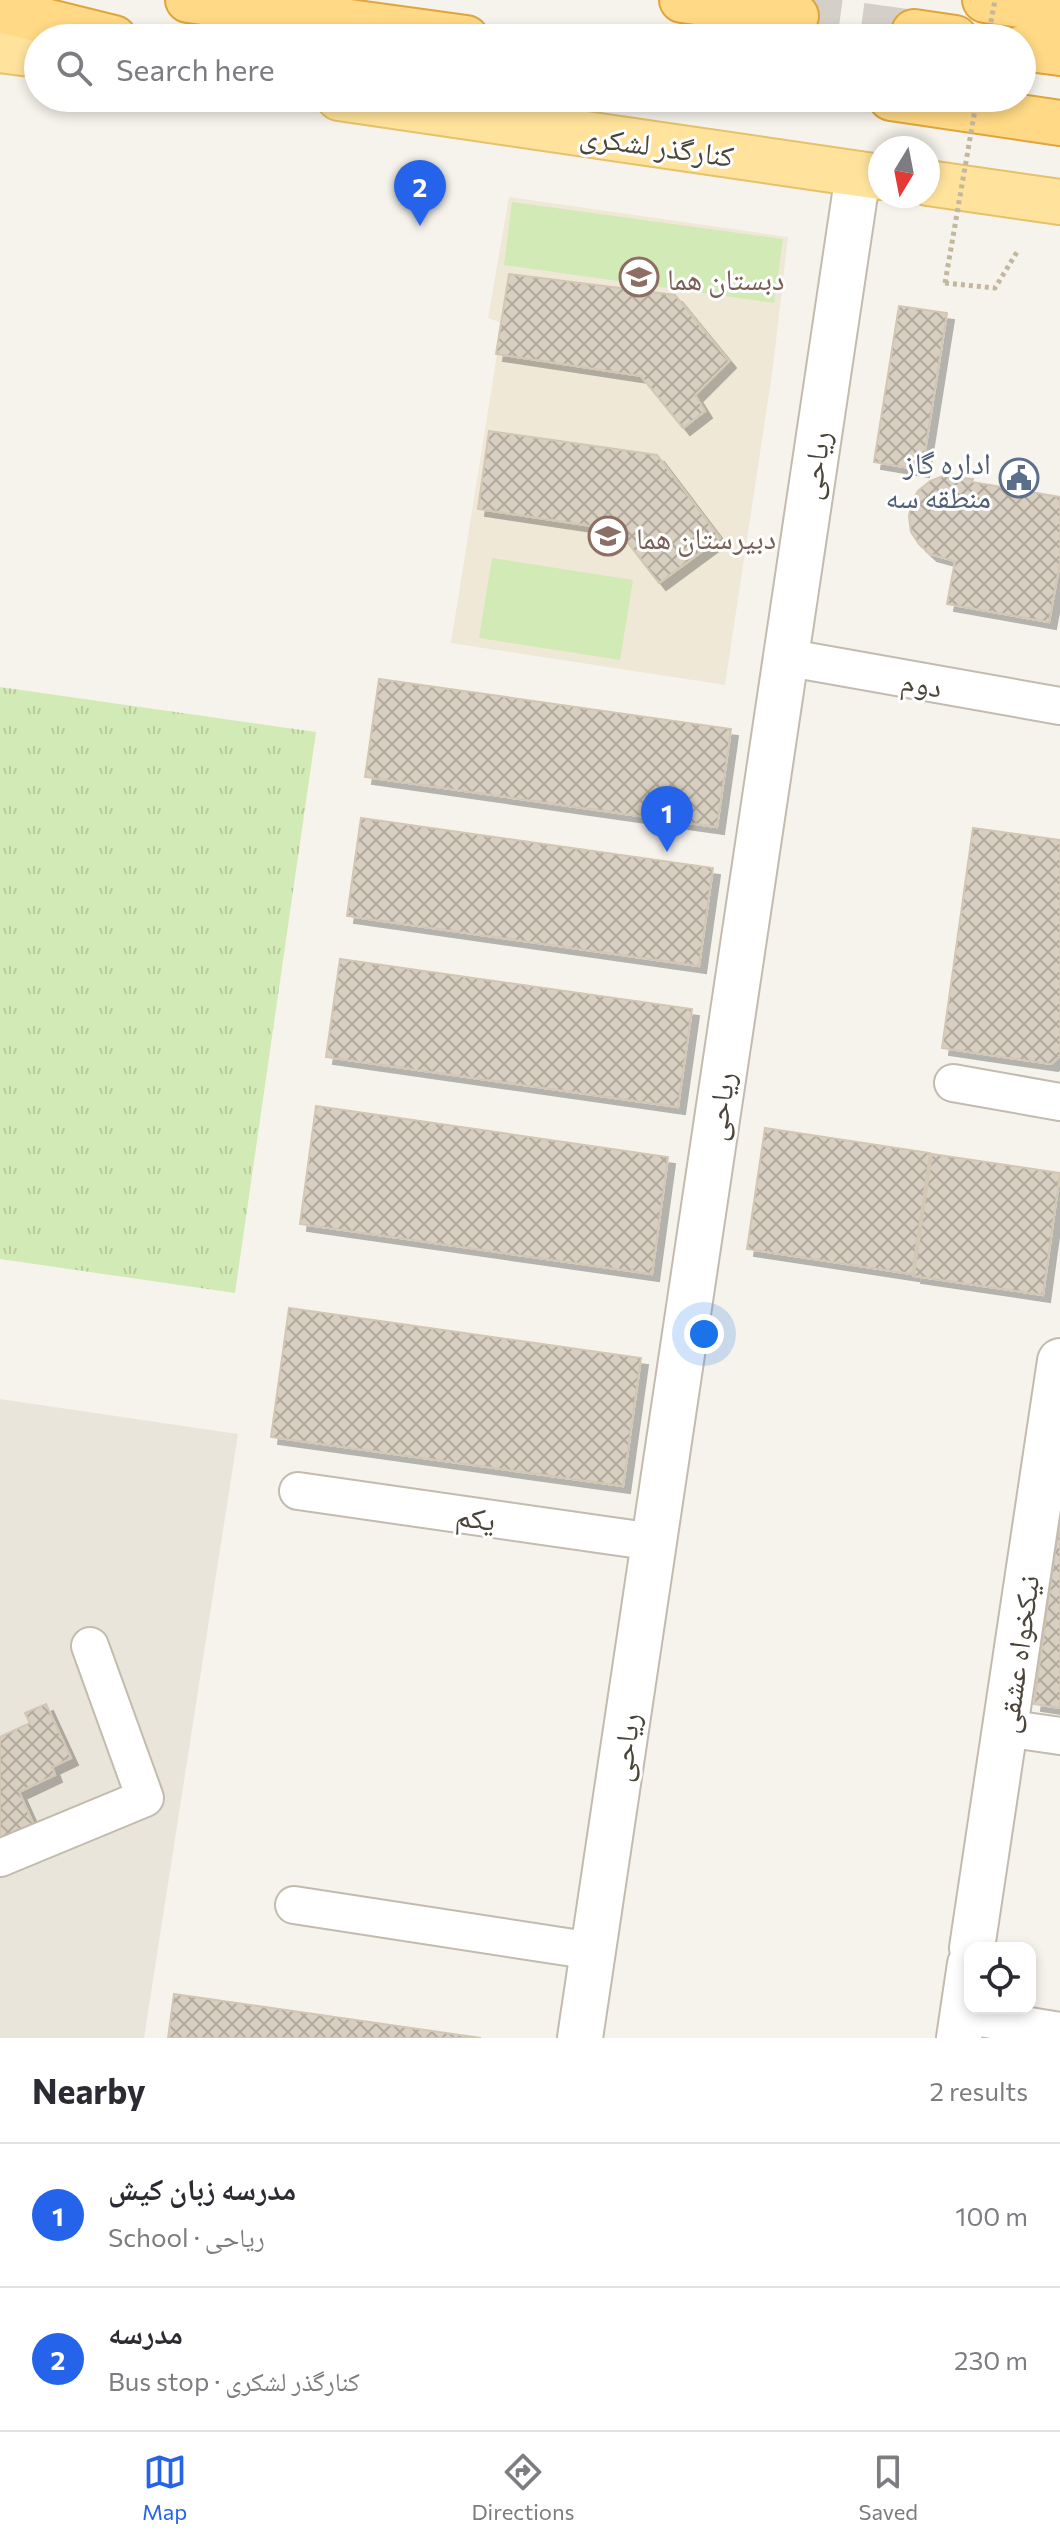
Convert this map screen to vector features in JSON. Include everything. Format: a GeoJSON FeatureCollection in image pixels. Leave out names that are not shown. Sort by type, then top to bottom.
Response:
{"type":"FeatureCollection","features":[{"type":"Feature","properties":{"kind":"highway"},"geometry":{"type":"LineString","coordinates":[[188,0],[364,24]]}},
{"type":"Feature","properties":{"kind":"highway"},"geometry":{"type":"LineString","coordinates":[[682,0],[796,16]]}},
{"type":"Feature","properties":{"kind":"highway"},"geometry":{"type":"LineString","coordinates":[[985,0],[1060,11]]}},
{"type":"Feature","properties":{"kind":"highway"},"geometry":{"type":"LineString","coordinates":[[0,10],[57,24]]}},
{"type":"Feature","properties":{"kind":"highway"},"geometry":{"type":"LineString","coordinates":[[1036,50],[1060,53]]}},
{"type":"Feature","properties":{"kind":"highway"},"geometry":{"type":"LineString","coordinates":[[986,112],[1060,123]]}},
{"type":"Feature","properties":{"kind":"main road"},"geometry":{"type":"LineString","coordinates":[[0,50],[24,53]]}},
{"type":"Feature","properties":{"kind":"main road","name":"کنارگذر لشکری"},"geometry":{"type":"LineString","coordinates":[[435,112],[868,175]]}},
{"type":"Feature","properties":{"kind":"main road"},"geometry":{"type":"LineString","coordinates":[[940,185],[1060,202]]}},
{"type":"Feature","properties":{"kind":"street","name":"ریاحی"},"geometry":{"type":"LineString","coordinates":[[580,2038],[784,657],[868,181]]}},
{"type":"Feature","properties":{"kind":"street","name":"دوم"},"geometry":{"type":"LineString","coordinates":[[784,657],[1060,706]]}},
{"type":"Feature","properties":{"kind":"street"},"geometry":{"type":"LineString","coordinates":[[953,1083],[1060,1102]]}},
{"type":"Feature","properties":{"kind":"street","name":"نیکخواه عشقی"},"geometry":{"type":"LineString","coordinates":[[973,1942],[1060,1361]]}},
{"type":"Feature","properties":{"kind":"street","name":"یکم"},"geometry":{"type":"LineString","coordinates":[[298,1491],[654,1542]]}},
{"type":"Feature","properties":{"kind":"street"},"geometry":{"type":"LineString","coordinates":[[0,1858],[145,1798],[90,1646]]}},
{"type":"Feature","properties":{"kind":"street"},"geometry":{"type":"LineString","coordinates":[[1005,1728],[1060,1736]]}},
{"type":"Feature","properties":{"kind":"street"},"geometry":{"type":"LineString","coordinates":[[294,1905],[593,1951]]}},
{"type":"Feature","properties":{"kind":"street"},"geometry":{"type":"LineString","coordinates":[[964,2005],[961,2026],[1060,2031]]}},
{"type":"Feature","properties":{"kind":"path"},"geometry":{"type":"LineString","coordinates":[[991,24],[995,0]]}},
{"type":"Feature","properties":{"kind":"path"},"geometry":{"type":"LineString","coordinates":[[975,112],[945,283],[995,288],[1017,252]]}},
{"type":"Feature","properties":{"kind":"shaded area","name":"دبیرستان هما"},"geometry":{"type":"Polygon","coordinates":[[[509,197],[788,237],[773,367],[725,685],[451,643],[502,323],[488,318],[509,197]]]}},
{"type":"Feature","properties":{"kind":"shaded area"},"geometry":{"type":"Polygon","coordinates":[[[0,1399],[238,1434],[144,2038],[0,2038],[0,1399]]]}},
{"type":"Feature","properties":{"kind":"green space"},"geometry":{"type":"Polygon","coordinates":[[[512,202],[783,239],[774,303],[504,265],[512,202]]]}},
{"type":"Feature","properties":{"kind":"green space"},"geometry":{"type":"Polygon","coordinates":[[[492,558],[633,580],[620,660],[479,638],[492,558]]]}},
{"type":"Feature","properties":{"kind":"green space"},"geometry":{"type":"Polygon","coordinates":[[[0,687],[316,732],[235,1293],[0,1259],[0,687]]]}},
{"type":"Feature","properties":{"kind":"building"},"geometry":{"type":"Polygon","coordinates":[[[509,274],[675,295],[729,361],[695,395],[705,411],[683,428],[641,376],[496,354],[509,274]]]}},
{"type":"Feature","properties":{"kind":"building"},"geometry":{"type":"Polygon","coordinates":[[[899,306],[947,313],[922,470],[874,462],[899,306]]]}},
{"type":"Feature","properties":{"kind":"building"},"geometry":{"type":"Polygon","coordinates":[[[489,431],[657,455],[720,538],[659,583],[618,530],[478,509],[489,431]]]}},
{"type":"Feature","properties":{"kind":"building"},"geometry":{"type":"Polygon","coordinates":[[[943,476],[1060,497],[1060,562],[1049,622],[947,604],[955,561],[930,554],[919,544],[911,532],[909,517],[911,503],[918,491],[930,481],[943,476]]]}},
{"type":"Feature","properties":{"kind":"building"},"geometry":{"type":"Polygon","coordinates":[[[379,679],[731,729],[717,827],[365,777],[379,679]]]}},
{"type":"Feature","properties":{"kind":"building"},"geometry":{"type":"Polygon","coordinates":[[[361,818],[713,868],[699,966],[347,916],[361,818]]]}},
{"type":"Feature","properties":{"kind":"building"},"geometry":{"type":"Polygon","coordinates":[[[973,828],[1060,840],[1060,1056],[1051,1064],[942,1048],[973,828]]]}},
{"type":"Feature","properties":{"kind":"building"},"geometry":{"type":"Polygon","coordinates":[[[340,959],[692,1009],[678,1107],[326,1057],[340,959]]]}},
{"type":"Feature","properties":{"kind":"building"},"geometry":{"type":"Polygon","coordinates":[[[316,1106],[668,1157],[652,1274],[300,1224],[316,1106]]]}},
{"type":"Feature","properties":{"kind":"building"},"geometry":{"type":"Polygon","coordinates":[[[765,1128],[930,1153],[912,1274],[747,1249],[765,1128]]]}},
{"type":"Feature","properties":{"kind":"building"},"geometry":{"type":"Polygon","coordinates":[[[932,1154],[1060,1173],[1043,1295],[914,1276],[932,1154]]]}},
{"type":"Feature","properties":{"kind":"building"},"geometry":{"type":"Polygon","coordinates":[[[289,1308],[641,1358],[623,1486],[271,1437],[289,1308]]]}},
{"type":"Feature","properties":{"kind":"building"},"geometry":{"type":"Polygon","coordinates":[[[1060,1516],[1060,1708],[1034,1704],[1060,1516]]]}},
{"type":"Feature","properties":{"kind":"building"},"geometry":{"type":"Polygon","coordinates":[[[46,1704],[71,1758],[52,1767],[55,1775],[19,1792],[37,1832],[6,1847],[0,1835],[0,1737],[30,1723],[25,1713],[46,1704]]]}},
{"type":"Feature","properties":{"kind":"building"},"geometry":{"type":"Polygon","coordinates":[[[174,1994],[481,2038],[168,2038],[174,1994]]]}},
{"type":"Feature","properties":{"kind":"tunnel"},"geometry":{"type":"LineString","coordinates":[[796,16],[855,24]]}},
{"type":"Feature","properties":{"kind":"place","name":"مدرسه"},"geometry":{"type":"Point","coordinates":[420,226]}},
{"type":"Feature","properties":{"kind":"place","name":"دبستان هما"},"geometry":{"type":"Point","coordinates":[639,277]}},
{"type":"Feature","properties":{"kind":"place","name":"اداره گاز منطقه سه"},"geometry":{"type":"Point","coordinates":[1019,478]}},
{"type":"Feature","properties":{"kind":"place","name":"دبیرستان هما"},"geometry":{"type":"Point","coordinates":[608,536]}},
{"type":"Feature","properties":{"kind":"place","name":"مدرسه زبان کیش"},"geometry":{"type":"Point","coordinates":[667,852]}}]}
